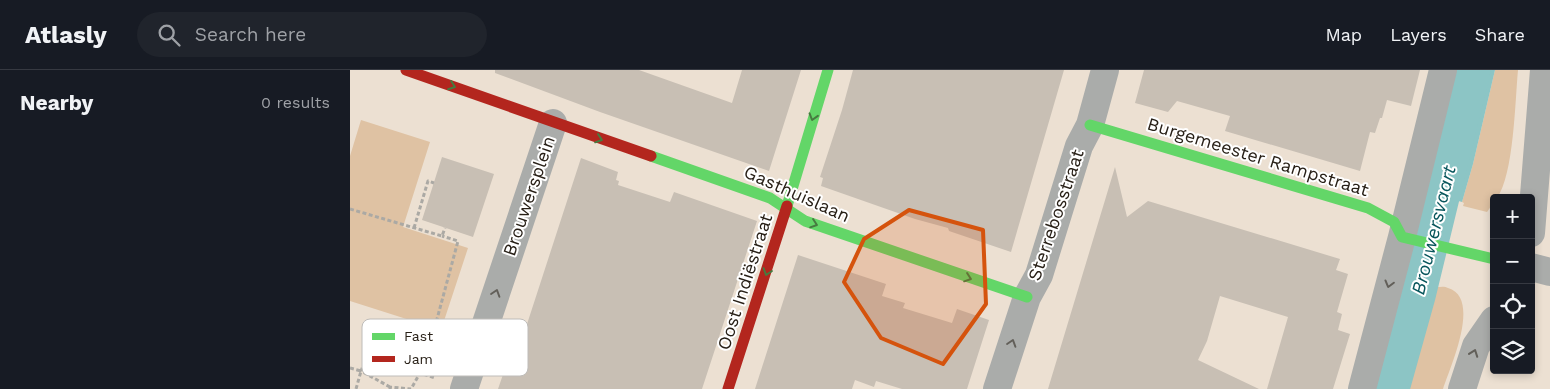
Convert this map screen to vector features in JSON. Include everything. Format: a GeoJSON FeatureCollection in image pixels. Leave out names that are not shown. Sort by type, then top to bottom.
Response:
{"type":"FeatureCollection","features":[{"type":"Feature","properties":{"kind":"street","name":"Brouwersplein"},"geometry":{"type":"LineString","coordinates":[[406,70],[553,123],[488,319]]}},
{"type":"Feature","properties":{"kind":"street","name":"Oost Indiëstraat"},"geometry":{"type":"LineString","coordinates":[[728,389],[786,209],[828,70]]}},
{"type":"Feature","properties":{"kind":"street","name":"Sterrebosstraat"},"geometry":{"type":"LineString","coordinates":[[997,389],[1027,297],[1039,275],[1079,146],[1090,126],[1105,70]]}},
{"type":"Feature","properties":{"kind":"street"},"geometry":{"type":"LineString","coordinates":[[1362,389],[1409,238],[1443,70]]}},
{"type":"Feature","properties":{"kind":"street"},"geometry":{"type":"LineString","coordinates":[[1534,194],[1544,70]]}},
{"type":"Feature","properties":{"kind":"street","name":"Gasthuislaan"},"geometry":{"type":"LineString","coordinates":[[553,123],[770,198],[805,221],[1027,297]]}},
{"type":"Feature","properties":{"kind":"street","name":"Burgemeester Rampstraat"},"geometry":{"type":"LineString","coordinates":[[1090,126],[1368,208],[1394,222],[1409,238]]}},
{"type":"Feature","properties":{"kind":"street"},"geometry":{"type":"LineString","coordinates":[[1409,238],[1490,257]]}},
{"type":"Feature","properties":{"kind":"street"},"geometry":{"type":"LineString","coordinates":[[1535,268],[1550,272]]}},
{"type":"Feature","properties":{"kind":"street"},"geometry":{"type":"LineString","coordinates":[[1462,389],[1476,346],[1490,326]]}},
{"type":"Feature","properties":{"kind":"street","name":"Brouwersplein"},"geometry":{"type":"LineString","coordinates":[[465,388],[469,376]]}},
{"type":"Feature","properties":{"kind":"path"},"geometry":{"type":"LineString","coordinates":[[414,228],[428,181],[434,183]]}},
{"type":"Feature","properties":{"kind":"path"},"geometry":{"type":"LineString","coordinates":[[350,209],[458,241],[437,319]]}},
{"type":"Feature","properties":{"kind":"path"},"geometry":{"type":"LineString","coordinates":[[442,236],[446,228]]}},
{"type":"Feature","properties":{"kind":"path"},"geometry":{"type":"LineString","coordinates":[[350,368],[361,371],[356,389]]}},
{"type":"Feature","properties":{"kind":"path"},"geometry":{"type":"LineString","coordinates":[[370,376],[390,388],[411,389],[418,376]]}},
{"type":"Feature","properties":{"kind":"path"},"geometry":{"type":"LineString","coordinates":[[429,376],[465,388]]}},
{"type":"Feature","properties":{"kind":"highlighted area"},"geometry":{"type":"Polygon","coordinates":[[[909,210],[983,230],[986,304],[943,364],[881,338],[844,282],[864,239],[909,210]]]}},
{"type":"Feature","properties":{"kind":"shaded area"},"geometry":{"type":"Polygon","coordinates":[[[1495,70],[1518,70],[1513,137],[1507,172],[1499,194],[1490,194],[1490,208],[1487,212],[1463,206],[1464,203],[1462,202],[1495,70]]]}},
{"type":"Feature","properties":{"kind":"shaded area"},"geometry":{"type":"Polygon","coordinates":[[[361,120],[430,142],[403,227],[468,248],[445,319],[406,319],[350,301],[350,156],[361,120]]]}},
{"type":"Feature","properties":{"kind":"shaded area"},"geometry":{"type":"Polygon","coordinates":[[[1437,287],[1447,287],[1458,294],[1463,305],[1461,334],[1457,350],[1443,389],[1409,389],[1437,287]]]}},
{"type":"Feature","properties":{"kind":"water"},"geometry":{"type":"Polygon","coordinates":[[[1457,70],[1495,70],[1462,202],[1431,193],[1457,70]]]}},
{"type":"Feature","properties":{"kind":"water"},"geometry":{"type":"Polygon","coordinates":[[[1408,280],[1437,287],[1409,389],[1376,389],[1408,280]]]}},
{"type":"Feature","properties":{"kind":"building"},"geometry":{"type":"Polygon","coordinates":[[[495,70],[639,70],[732,103],[742,70],[801,70],[769,171],[600,112],[495,73],[495,70]]]}},
{"type":"Feature","properties":{"kind":"building"},"geometry":{"type":"Polygon","coordinates":[[[853,70],[1064,70],[1011,252],[949,231],[948,228],[915,219],[821,186],[823,178],[820,177],[853,70]]]}},
{"type":"Feature","properties":{"kind":"building"},"geometry":{"type":"Polygon","coordinates":[[[1144,70],[1420,70],[1411,106],[1387,100],[1375,133],[1370,132],[1360,171],[1225,131],[1230,116],[1177,101],[1168,112],[1135,103],[1144,70]]]}},
{"type":"Feature","properties":{"kind":"building"},"geometry":{"type":"Polygon","coordinates":[[[442,157],[494,174],[473,237],[422,220],[442,157]]]}},
{"type":"Feature","properties":{"kind":"building"},"geometry":{"type":"Polygon","coordinates":[[[581,158],[618,172],[616,180],[619,181],[618,185],[670,202],[674,192],[757,221],[702,389],[498,389],[502,376],[528,376],[528,321],[581,158]]]}},
{"type":"Feature","properties":{"kind":"building"},"geometry":{"type":"Polygon","coordinates":[[[1115,167],[1127,217],[1148,201],[1340,259],[1336,270],[1348,274],[1337,312],[1342,314],[1338,330],[1350,334],[1333,389],[1267,389],[1288,317],[1220,296],[1207,341],[1198,360],[1259,389],[1048,389],[1115,167]]]}},
{"type":"Feature","properties":{"kind":"building"},"geometry":{"type":"Polygon","coordinates":[[[798,255],[886,284],[882,296],[905,303],[903,308],[952,323],[957,309],[989,320],[967,389],[902,389],[876,381],[874,387],[855,380],[852,389],[755,389],[798,255]]]}},
{"type":"Feature","properties":{"kind":"waterway","name":"Brouwersvaart"},"geometry":{"type":"LineString","coordinates":[[1392,389],[1418,296],[1473,70]]}},
{"type":"Feature","properties":{"kind":"traffic: fast"},"geometry":{"type":"LineString","coordinates":[[787,206],[828,70]]}},
{"type":"Feature","properties":{"kind":"traffic: fast"},"geometry":{"type":"LineString","coordinates":[[1090,125],[1368,208],[1394,222],[1402,237],[1490,258]]}},
{"type":"Feature","properties":{"kind":"traffic: fast"},"geometry":{"type":"LineString","coordinates":[[651,156],[770,198],[805,221],[1027,297]]}},
{"type":"Feature","properties":{"kind":"traffic: jam"},"geometry":{"type":"LineString","coordinates":[[406,70],[651,156]]}},
{"type":"Feature","properties":{"kind":"traffic: jam"},"geometry":{"type":"LineString","coordinates":[[728,389],[787,206]]}}]}
